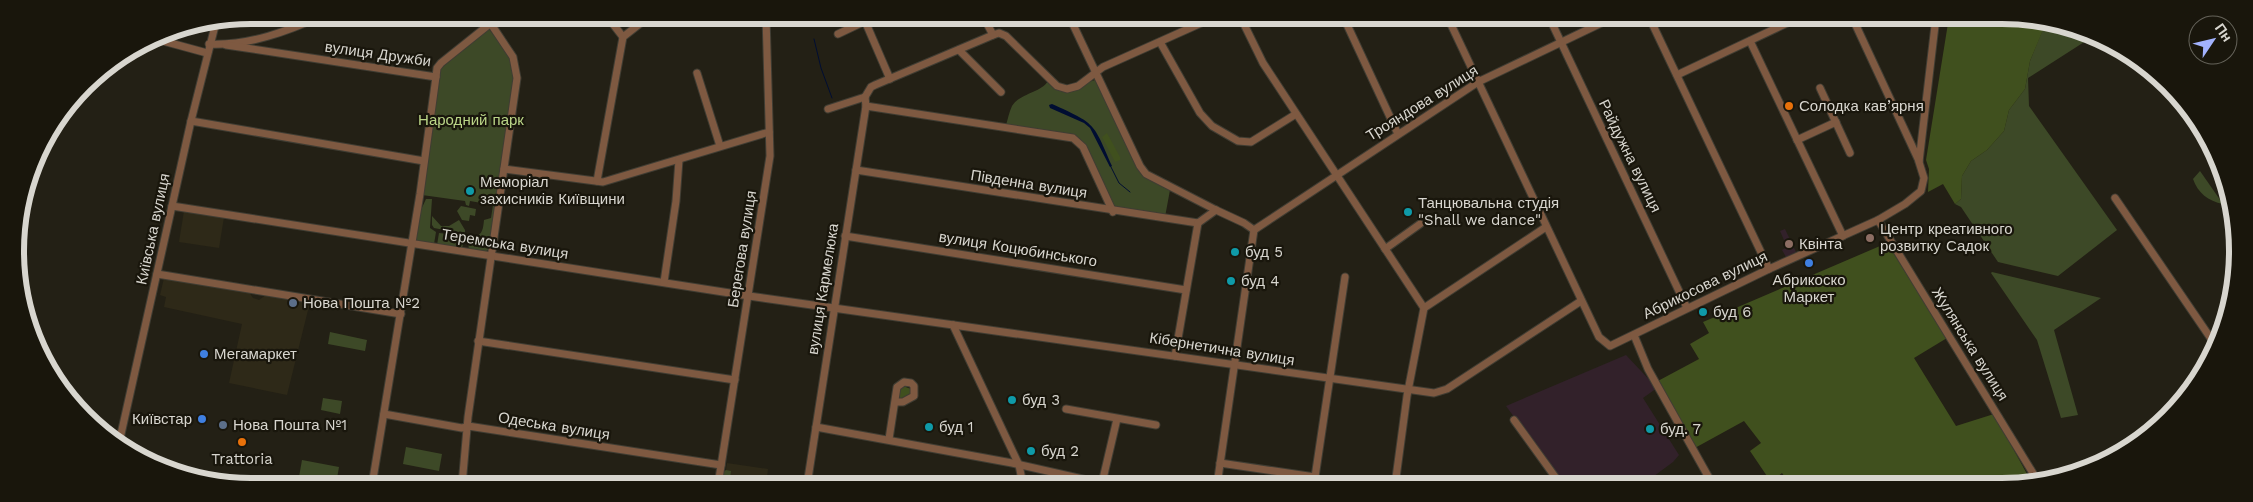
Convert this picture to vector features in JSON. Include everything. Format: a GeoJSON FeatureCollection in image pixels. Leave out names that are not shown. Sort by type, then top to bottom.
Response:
{"type":"FeatureCollection","features":[{"type":"Feature","properties":{"kind":"street"},"geometry":{"type":"LineString","coordinates":[[209,44],[226,45],[265,38],[301,24]]}},
{"type":"Feature","properties":{"kind":"street"},"geometry":{"type":"LineString","coordinates":[[463,478],[478,341],[517,70],[513,56],[491,24]]}},
{"type":"Feature","properties":{"kind":"street","name":"вулиця Дружби"},"geometry":{"type":"LineString","coordinates":[[226,45],[436,76],[437,68],[440,64],[491,24]]}},
{"type":"Feature","properties":{"kind":"street"},"geometry":{"type":"LineString","coordinates":[[613,24],[622,36]]}},
{"type":"Feature","properties":{"kind":"street"},"geometry":{"type":"LineString","coordinates":[[597,181],[622,36],[639,24]]}},
{"type":"Feature","properties":{"kind":"street","name":"Берегова вулиця"},"geometry":{"type":"LineString","coordinates":[[719,478],[770,156],[766,24]]}},
{"type":"Feature","properties":{"kind":"street"},"geometry":{"type":"LineString","coordinates":[[838,34],[859,24]]}},
{"type":"Feature","properties":{"kind":"street"},"geometry":{"type":"LineString","coordinates":[[866,24],[890,79]]}},
{"type":"Feature","properties":{"kind":"street"},"geometry":{"type":"LineString","coordinates":[[988,24],[994,35]]}},
{"type":"Feature","properties":{"kind":"street"},"geometry":{"type":"LineString","coordinates":[[1073,24],[1140,166],[1146,174],[1216,210],[1238,219],[1254,230],[1218,478]]}},
{"type":"Feature","properties":{"kind":"street"},"geometry":{"type":"LineString","coordinates":[[828,109],[865,97],[871,87],[999,33],[1006,36],[1057,86],[1067,89],[1078,86],[1103,67],[1199,24]]}},
{"type":"Feature","properties":{"kind":"street"},"geometry":{"type":"LineString","coordinates":[[1244,24],[1263,62],[1424,308],[1408,390],[1396,478]]}},
{"type":"Feature","properties":{"kind":"street"},"geometry":{"type":"LineString","coordinates":[[1347,24],[1398,134]]}},
{"type":"Feature","properties":{"kind":"street"},"geometry":{"type":"LineString","coordinates":[[1451,24],[1581,301]]}},
{"type":"Feature","properties":{"kind":"street","name":"Райдужна вулиця"},"geometry":{"type":"LineString","coordinates":[[1553,24],[1687,308]]}},
{"type":"Feature","properties":{"kind":"street","name":"Трояндова вулиця"},"geometry":{"type":"LineString","coordinates":[[1254,230],[1335,174],[1478,82],[1599,24]]}},
{"type":"Feature","properties":{"kind":"street"},"geometry":{"type":"LineString","coordinates":[[1652,24],[1769,269]]}},
{"type":"Feature","properties":{"kind":"street"},"geometry":{"type":"LineString","coordinates":[[1677,75],[1785,24]]}},
{"type":"Feature","properties":{"kind":"street"},"geometry":{"type":"LineString","coordinates":[[1855,24],[1919,162]]}},
{"type":"Feature","properties":{"kind":"street","name":"Абрикосова вулиця"},"geometry":{"type":"LineString","coordinates":[[1581,301],[1599,338],[1610,346],[1769,269],[1878,220],[1905,204],[1921,191],[1924,178],[1919,162],[1935,24]]}},
{"type":"Feature","properties":{"kind":"street","name":"Київська вулиця"},"geometry":{"type":"LineString","coordinates":[[121,437],[191,121],[214,27]]}},
{"type":"Feature","properties":{"kind":"street"},"geometry":{"type":"LineString","coordinates":[[163,41],[207,53]]}},
{"type":"Feature","properties":{"kind":"street"},"geometry":{"type":"LineString","coordinates":[[1750,41],[1843,236]]}},
{"type":"Feature","properties":{"kind":"street"},"geometry":{"type":"LineString","coordinates":[[1160,42],[1200,113],[1212,126],[1238,141],[1251,142],[1296,114]]}},
{"type":"Feature","properties":{"kind":"street"},"geometry":{"type":"LineString","coordinates":[[959,50],[1001,92]]}},
{"type":"Feature","properties":{"kind":"street"},"geometry":{"type":"LineString","coordinates":[[697,73],[720,146]]}},
{"type":"Feature","properties":{"kind":"street"},"geometry":{"type":"LineString","coordinates":[[373,478],[401,314],[436,76]]}},
{"type":"Feature","properties":{"kind":"street"},"geometry":{"type":"LineString","coordinates":[[1820,88],[1850,153]]}},
{"type":"Feature","properties":{"kind":"street","name":"вулиця Кармелюка"},"geometry":{"type":"LineString","coordinates":[[808,478],[866,106],[865,97]]}},
{"type":"Feature","properties":{"kind":"street"},"geometry":{"type":"LineString","coordinates":[[866,106],[1073,138],[1083,147],[1113,212]]}},
{"type":"Feature","properties":{"kind":"street"},"geometry":{"type":"LineString","coordinates":[[191,121],[424,161]]}},
{"type":"Feature","properties":{"kind":"street"},"geometry":{"type":"LineString","coordinates":[[1797,140],[1836,122]]}},
{"type":"Feature","properties":{"kind":"street"},"geometry":{"type":"LineString","coordinates":[[504,169],[608,181],[769,132]]}},
{"type":"Feature","properties":{"kind":"street"},"geometry":{"type":"LineString","coordinates":[[664,282],[676,201],[679,160]]}},
{"type":"Feature","properties":{"kind":"street","name":"Південна вулиця"},"geometry":{"type":"LineString","coordinates":[[856,170],[1113,212],[1198,223]]}},
{"type":"Feature","properties":{"kind":"street"},"geometry":{"type":"LineString","coordinates":[[2115,198],[2211,339]]}},
{"type":"Feature","properties":{"kind":"street","name":"Теремська вулиця"},"geometry":{"type":"LineString","coordinates":[[172,206],[834,308]]}},
{"type":"Feature","properties":{"kind":"street"},"geometry":{"type":"LineString","coordinates":[[1175,356],[1198,223],[1216,210]]}},
{"type":"Feature","properties":{"kind":"street","name":"Жулянська вулиця"},"geometry":{"type":"LineString","coordinates":[[1878,220],[2034,476]]}},
{"type":"Feature","properties":{"kind":"street"},"geometry":{"type":"LineString","coordinates":[[1385,248],[1420,224]]}},
{"type":"Feature","properties":{"kind":"street"},"geometry":{"type":"LineString","coordinates":[[1424,308],[1546,228]]}},
{"type":"Feature","properties":{"kind":"street","name":"вулиця Коцюбинського"},"geometry":{"type":"LineString","coordinates":[[845,236],[1186,290]]}},
{"type":"Feature","properties":{"kind":"street"},"geometry":{"type":"LineString","coordinates":[[157,274],[401,314]]}},
{"type":"Feature","properties":{"kind":"street"},"geometry":{"type":"LineString","coordinates":[[1220,463],[1315,477],[1344,277]]}},
{"type":"Feature","properties":{"kind":"street","name":"Кібернетична вулиця"},"geometry":{"type":"LineString","coordinates":[[834,308],[1434,393],[1447,389],[1581,301]]}},
{"type":"Feature","properties":{"kind":"street"},"geometry":{"type":"LineString","coordinates":[[953,325],[1019,465],[1022,478]]}},
{"type":"Feature","properties":{"kind":"street"},"geometry":{"type":"LineString","coordinates":[[1634,335],[1648,368],[1710,478]]}},
{"type":"Feature","properties":{"kind":"street"},"geometry":{"type":"LineString","coordinates":[[478,341],[735,380]]}},
{"type":"Feature","properties":{"kind":"street"},"geometry":{"type":"LineString","coordinates":[[889,439],[895,402]]}},
{"type":"Feature","properties":{"kind":"street"},"geometry":{"type":"LineString","coordinates":[[1066,409],[1156,425]]}},
{"type":"Feature","properties":{"kind":"street","name":"Одеська вулиця"},"geometry":{"type":"LineString","coordinates":[[384,414],[462,428],[468,426],[721,465]]}},
{"type":"Feature","properties":{"kind":"street"},"geometry":{"type":"LineString","coordinates":[[1107,478],[1117,419]]}},
{"type":"Feature","properties":{"kind":"street"},"geometry":{"type":"LineString","coordinates":[[1514,420],[1556,478]]}},
{"type":"Feature","properties":{"kind":"street"},"geometry":{"type":"LineString","coordinates":[[816,427],[889,439],[1079,478]]}},
{"type":"Feature","properties":{"kind":"shaded area"},"geometry":{"type":"Polygon","coordinates":[[[184,211],[224,217],[219,248],[179,242],[184,211]]]}},
{"type":"Feature","properties":{"kind":"shaded area","name":"Квінта"},"geometry":{"type":"Polygon","coordinates":[[[1785,229],[1796,252],[1786,257],[1782,250],[1787,247],[1780,231],[1785,229]]]}},
{"type":"Feature","properties":{"kind":"shaded area"},"geometry":{"type":"Polygon","coordinates":[[[164,278],[249,292],[253,298],[259,300],[266,295],[310,302],[287,395],[229,383],[242,324],[164,307],[166,297],[160,295],[164,278]]]}},
{"type":"Feature","properties":{"kind":"shaded area"},"geometry":{"type":"Polygon","coordinates":[[[1626,355],[1657,388],[1643,398],[1679,455],[1673,462],[1651,478],[1559,478],[1506,406],[1626,355]]]}},
{"type":"Feature","properties":{"kind":"shaded area"},"geometry":{"type":"Polygon","coordinates":[[[727,463],[768,469],[767,478],[725,478],[727,463]]]}},
{"type":"Feature","properties":{"kind":"green space"},"geometry":{"type":"Polygon","coordinates":[[[1948,24],[2017,24],[2048,28],[2043,30],[2030,61],[2025,89],[2009,110],[2004,131],[1987,150],[1971,161],[1962,176],[1961,199],[1955,204],[1943,184],[1928,192],[1929,169],[1926,160],[1948,24]]]}},
{"type":"Feature","properties":{"kind":"green space","name":"Народний парк"},"geometry":{"type":"Polygon","coordinates":[[[489,29],[511,58],[514,77],[489,249],[485,252],[469,250],[468,241],[481,232],[484,220],[491,218],[493,205],[470,201],[469,206],[466,205],[465,201],[422,195],[440,69],[489,29]]]}},
{"type":"Feature","properties":{"kind":"green space"},"geometry":{"type":"Polygon","coordinates":[[[2043,29],[2061,31],[2087,40],[2028,78],[2029,106],[2117,230],[2058,276],[1998,262],[1961,207],[1955,204],[1961,199],[1962,176],[1971,161],[1987,150],[2004,131],[2009,110],[2025,89],[2030,61],[2043,29]]]}},
{"type":"Feature","properties":{"kind":"green space"},"geometry":{"type":"Polygon","coordinates":[[[1097,80],[1144,175],[1170,190],[1165,217],[1113,207],[1080,140],[1074,136],[1006,125],[1012,106],[1020,98],[1041,88],[1048,81],[1058,87],[1070,89],[1078,88],[1097,80]]]}},
{"type":"Feature","properties":{"kind":"green space"},"geometry":{"type":"Polygon","coordinates":[[[1107,133],[1120,157],[1120,160],[1115,162],[1102,137],[1107,133]]]}},
{"type":"Feature","properties":{"kind":"green space"},"geometry":{"type":"Polygon","coordinates":[[[2200,171],[2223,204],[2208,198],[2198,188],[2193,179],[2200,171]]]}},
{"type":"Feature","properties":{"kind":"green space"},"geometry":{"type":"Polygon","coordinates":[[[426,199],[432,199],[430,228],[436,232],[434,244],[415,241],[420,212],[426,199]]]}},
{"type":"Feature","properties":{"kind":"green space"},"geometry":{"type":"Polygon","coordinates":[[[461,206],[476,209],[475,216],[470,215],[469,221],[462,220],[457,211],[461,206]]]}},
{"type":"Feature","properties":{"kind":"green space"},"geometry":{"type":"Polygon","coordinates":[[[432,216],[441,226],[449,226],[459,220],[465,230],[465,234],[434,228],[432,216]]]}},
{"type":"Feature","properties":{"kind":"green space"},"geometry":{"type":"Polygon","coordinates":[[[439,233],[465,236],[462,248],[437,245],[439,233]]]}},
{"type":"Feature","properties":{"kind":"green space"},"geometry":{"type":"Polygon","coordinates":[[[1887,243],[1947,338],[1914,358],[1956,426],[1994,414],[2027,474],[2017,478],[1786,478],[1782,473],[1776,478],[1768,478],[1750,451],[1761,443],[1744,421],[1693,449],[1656,382],[1699,359],[1690,344],[1709,333],[1703,322],[1887,243]]]}},
{"type":"Feature","properties":{"kind":"green space"},"geometry":{"type":"Polygon","coordinates":[[[1992,272],[2101,298],[2054,330],[2078,415],[2061,418],[2037,340],[1992,272]]]}},
{"type":"Feature","properties":{"kind":"green space"},"geometry":{"type":"Polygon","coordinates":[[[330,332],[367,340],[365,351],[328,344],[330,332]]]}},
{"type":"Feature","properties":{"kind":"green space"},"geometry":{"type":"Polygon","coordinates":[[[903,386],[911,389],[911,395],[902,400],[899,398],[900,389],[903,386]]]}},
{"type":"Feature","properties":{"kind":"green space"},"geometry":{"type":"Polygon","coordinates":[[[323,398],[342,401],[340,414],[321,410],[323,398]]]}},
{"type":"Feature","properties":{"kind":"green space"},"geometry":{"type":"Polygon","coordinates":[[[406,447],[442,454],[439,471],[403,464],[406,447]]]}},
{"type":"Feature","properties":{"kind":"green space"},"geometry":{"type":"Polygon","coordinates":[[[302,460],[339,467],[337,478],[299,477],[302,460]]]}},
{"type":"Feature","properties":{"kind":"green space"},"geometry":{"type":"Polygon","coordinates":[[[726,470],[731,471],[730,478],[723,478],[723,472],[726,470]]]}},
{"type":"Feature","properties":{"kind":"water"},"geometry":{"type":"Polygon","coordinates":[[[1052,104],[1077,116],[1091,126],[1101,141],[1112,166],[1110,167],[1090,128],[1084,123],[1050,108],[1049,105],[1052,104]]]}},
{"type":"Feature","properties":{"kind":"waterway"},"geometry":{"type":"LineString","coordinates":[[814,39],[821,68],[832,98]]}},
{"type":"Feature","properties":{"kind":"waterway"},"geometry":{"type":"LineString","coordinates":[[1110,165],[1119,183],[1130,192]]}},
{"type":"Feature","properties":{"kind":"place","name":"Солодка кав’ярня"},"geometry":{"type":"Point","coordinates":[1789,106]}},
{"type":"Feature","properties":{"kind":"place","name":"Меморіал захисників Київщини"},"geometry":{"type":"Point","coordinates":[470,191]}},
{"type":"Feature","properties":{"kind":"place","name":"Танцювальна студія \"Shall we dance\""},"geometry":{"type":"Point","coordinates":[1408,212]}},
{"type":"Feature","properties":{"kind":"place","name":"Центр креативного розвитку Садок"},"geometry":{"type":"Point","coordinates":[1870,238]}},
{"type":"Feature","properties":{"kind":"place","name":"Квінта"},"geometry":{"type":"Point","coordinates":[1789,244]}},
{"type":"Feature","properties":{"kind":"place","name":"буд 5"},"geometry":{"type":"Point","coordinates":[1235,252]}},
{"type":"Feature","properties":{"kind":"place","name":"Абрикоско Маркет"},"geometry":{"type":"Point","coordinates":[1809,263]}},
{"type":"Feature","properties":{"kind":"place","name":"буд 4"},"geometry":{"type":"Point","coordinates":[1231,281]}},
{"type":"Feature","properties":{"kind":"place","name":"Нова Пошта №2"},"geometry":{"type":"Point","coordinates":[293,303]}},
{"type":"Feature","properties":{"kind":"place","name":"буд 6"},"geometry":{"type":"Point","coordinates":[1703,312]}},
{"type":"Feature","properties":{"kind":"place","name":"Мегамаркет"},"geometry":{"type":"Point","coordinates":[204,354]}},
{"type":"Feature","properties":{"kind":"place","name":"буд 3"},"geometry":{"type":"Point","coordinates":[1012,400]}},
{"type":"Feature","properties":{"kind":"place","name":"Київстар"},"geometry":{"type":"Point","coordinates":[202,419]}},
{"type":"Feature","properties":{"kind":"place","name":"Нова Пошта №1"},"geometry":{"type":"Point","coordinates":[223,425]}},
{"type":"Feature","properties":{"kind":"place","name":"буд 1"},"geometry":{"type":"Point","coordinates":[929,427]}},
{"type":"Feature","properties":{"kind":"place","name":"буд. 7"},"geometry":{"type":"Point","coordinates":[1650,429]}},
{"type":"Feature","properties":{"kind":"place","name":"Trattoria"},"geometry":{"type":"Point","coordinates":[242,442]}},
{"type":"Feature","properties":{"kind":"place","name":"буд 2"},"geometry":{"type":"Point","coordinates":[1031,451]}}]}
